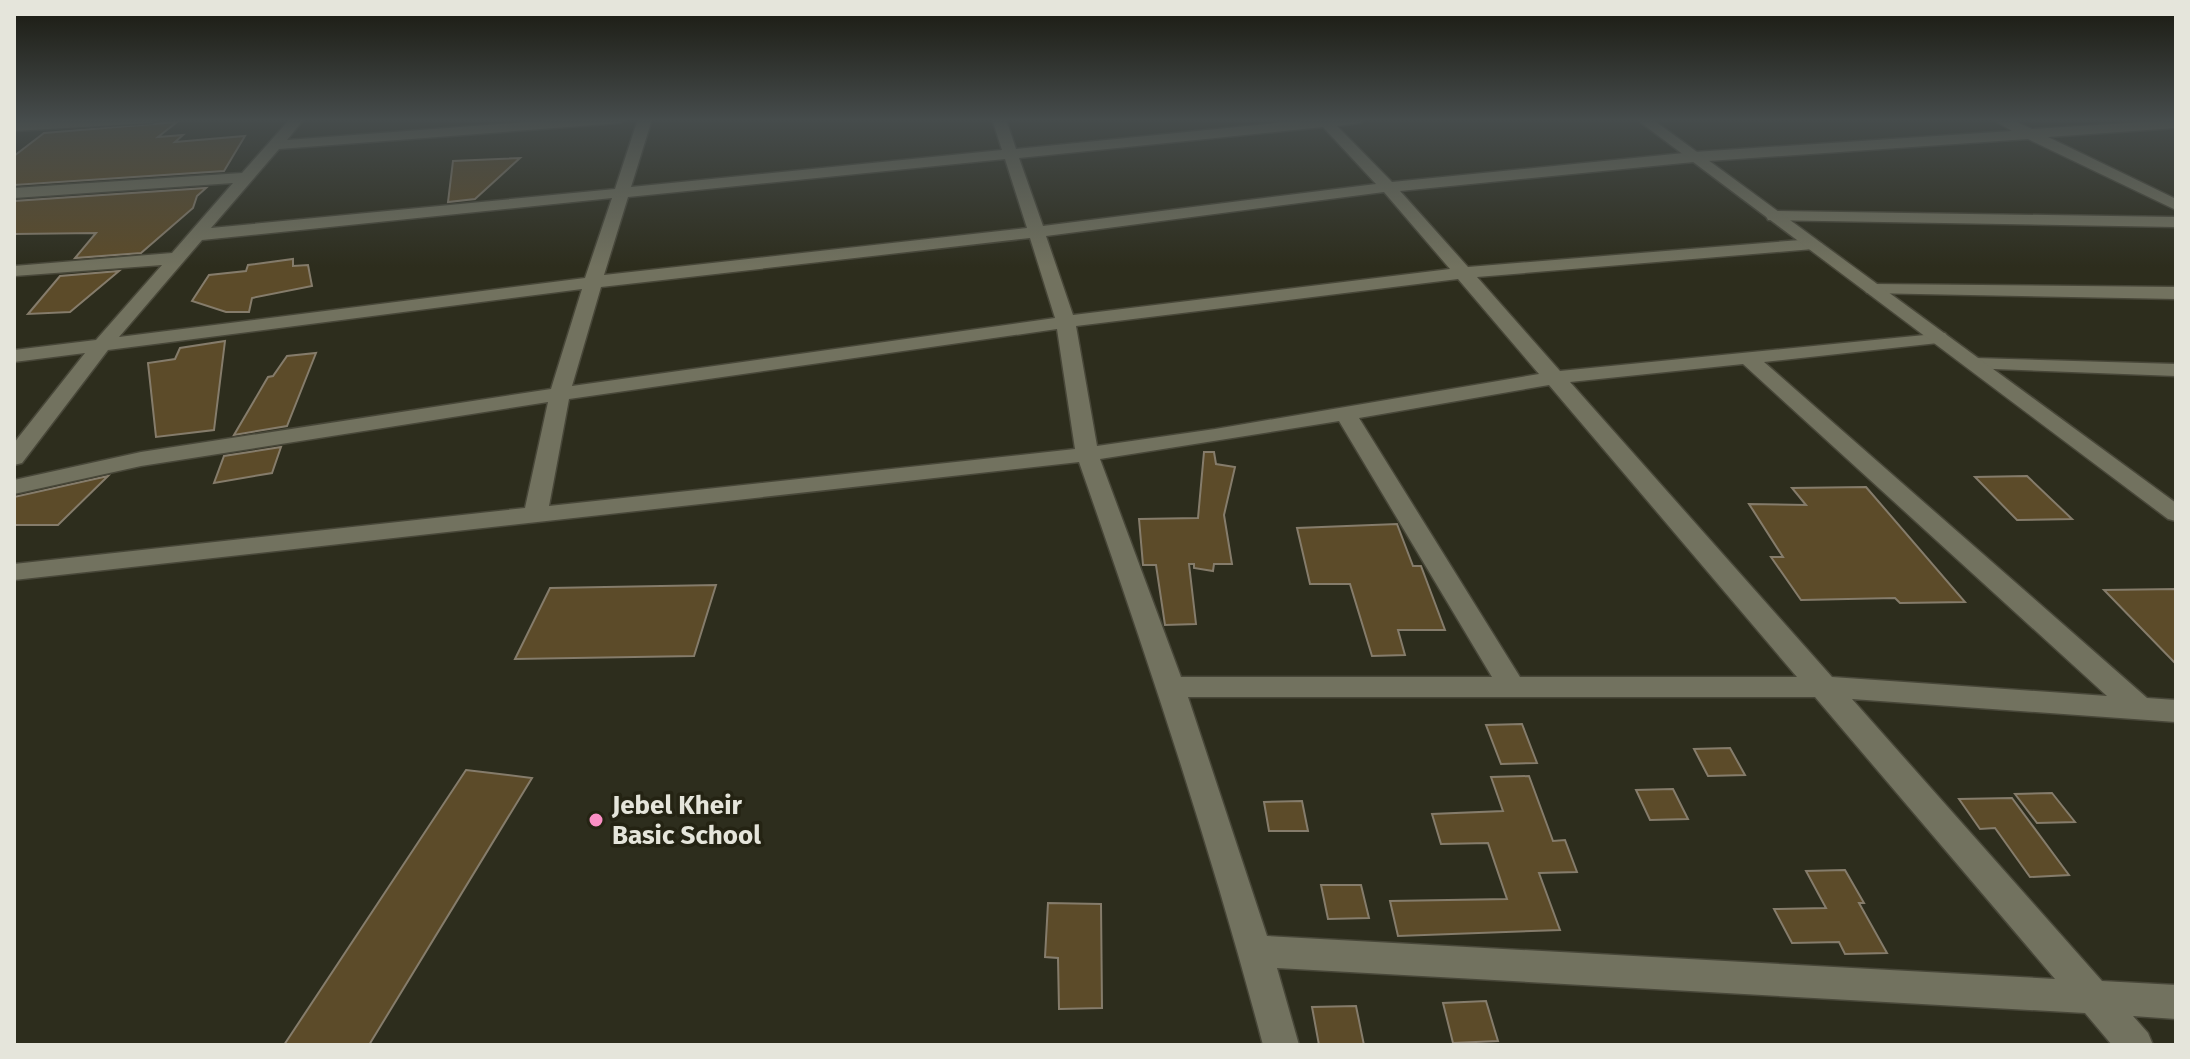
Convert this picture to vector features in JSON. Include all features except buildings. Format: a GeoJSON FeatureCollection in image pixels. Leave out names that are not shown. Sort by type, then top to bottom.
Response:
{"type":"FeatureCollection","features":[{"type":"Feature","properties":{"kind":"street"},"geometry":{"type":"LineString","coordinates":[[14,458],[100,347],[255,168]]}},
{"type":"Feature","properties":{"kind":"street"},"geometry":{"type":"LineString","coordinates":[[536,513],[560,394],[629,168]]}},
{"type":"Feature","properties":{"kind":"street"},"geometry":{"type":"LineString","coordinates":[[197,235],[857,168]]}},
{"type":"Feature","properties":{"kind":"street"},"geometry":{"type":"LineString","coordinates":[[1016,168],[1066,322],[1087,454],[1171,687],[1255,951],[1281,1045]]}},
{"type":"Feature","properties":{"kind":"street"},"geometry":{"type":"LineString","coordinates":[[1371,168],[2135,1045]]}},
{"type":"Feature","properties":{"kind":"street"},"geometry":{"type":"LineString","coordinates":[[14,356],[593,282],[1039,232],[1388,187],[1578,168]]}},
{"type":"Feature","properties":{"kind":"street"},"geometry":{"type":"LineString","coordinates":[[1709,168],[2176,514]]}},
{"type":"Feature","properties":{"kind":"street"},"geometry":{"type":"LineString","coordinates":[[2100,168],[2176,205]]}},
{"type":"Feature","properties":{"kind":"street"},"geometry":{"type":"LineString","coordinates":[[14,193],[247,177]]}},
{"type":"Feature","properties":{"kind":"street"},"geometry":{"type":"LineString","coordinates":[[2150,193],[2176,191]]}},
{"type":"Feature","properties":{"kind":"street"},"geometry":{"type":"LineString","coordinates":[[1774,216],[2176,222]]}},
{"type":"Feature","properties":{"kind":"street"},"geometry":{"type":"LineString","coordinates":[[14,487],[141,459],[560,394],[1066,322],[1463,273],[1813,244]]}},
{"type":"Feature","properties":{"kind":"street"},"geometry":{"type":"LineString","coordinates":[[14,271],[177,258]]}},
{"type":"Feature","properties":{"kind":"street"},"geometry":{"type":"LineString","coordinates":[[1873,289],[2176,293]]}},
{"type":"Feature","properties":{"kind":"street"},"geometry":{"type":"LineString","coordinates":[[14,572],[1087,454],[1215,436],[1554,378],[1938,337]]}},
{"type":"Feature","properties":{"kind":"street"},"geometry":{"type":"LineString","coordinates":[[1747,357],[2139,708]]}},
{"type":"Feature","properties":{"kind":"street"},"geometry":{"type":"LineString","coordinates":[[1975,364],[2176,370]]}},
{"type":"Feature","properties":{"kind":"street"},"geometry":{"type":"LineString","coordinates":[[1345,413],[1512,687]]}},
{"type":"Feature","properties":{"kind":"street"},"geometry":{"type":"LineString","coordinates":[[1171,687],[1823,687],[2176,711]]}},
{"type":"Feature","properties":{"kind":"street"},"geometry":{"type":"LineString","coordinates":[[1255,951],[2176,1002]]}},
{"type":"Feature","properties":{"kind":"place","name":"Jebel Kheir Basic School"},"geometry":{"type":"Point","coordinates":[596,820]}}]}
